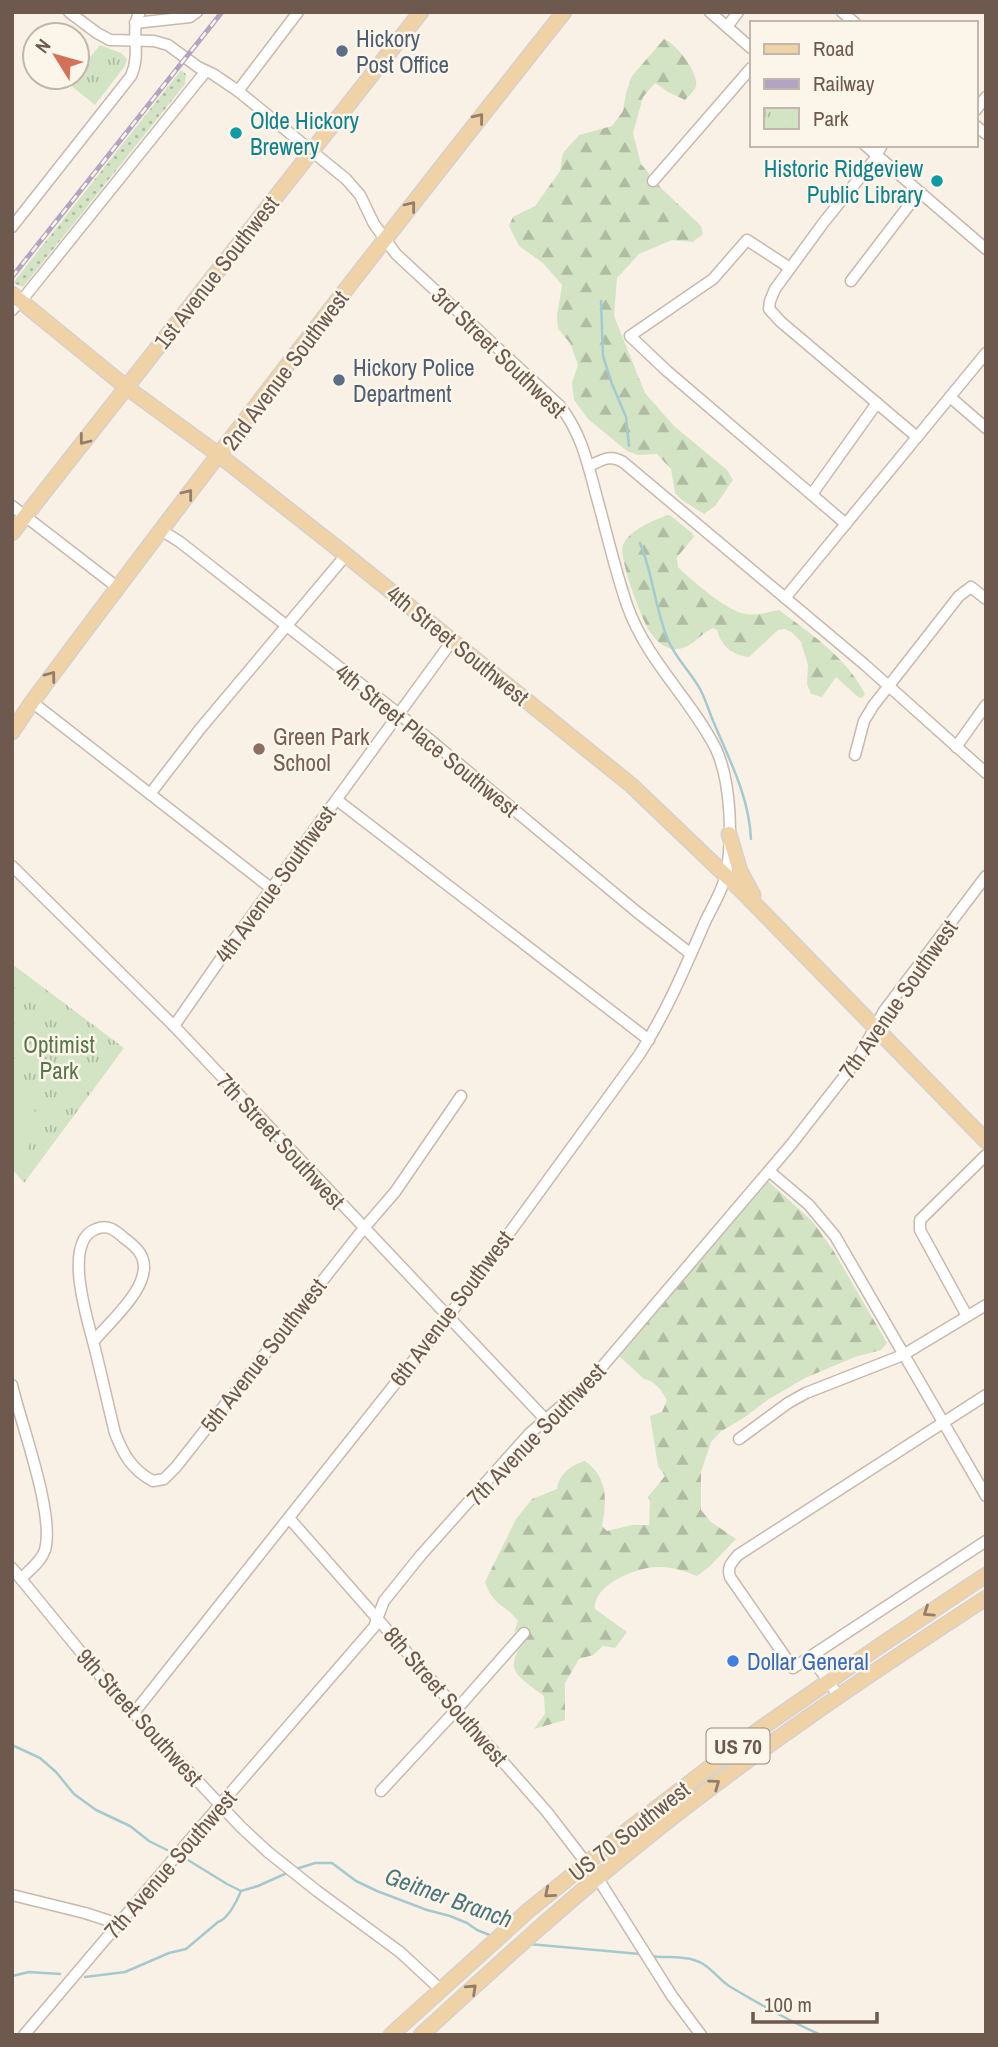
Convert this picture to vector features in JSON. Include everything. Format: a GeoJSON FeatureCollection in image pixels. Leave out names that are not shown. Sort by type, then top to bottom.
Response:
{"type":"FeatureCollection","features":[{"type":"Feature","properties":{"kind":"main road","name":"1st Avenue Southwest"},"geometry":{"type":"LineString","coordinates":[[12,533],[421,12]]}},
{"type":"Feature","properties":{"kind":"main road","name":"2nd Avenue Southwest"},"geometry":{"type":"LineString","coordinates":[[12,732],[117,587],[384,240],[564,12]]}},
{"type":"Feature","properties":{"kind":"main road","name":"4th Street Southwest"},"geometry":{"type":"LineString","coordinates":[[15,302],[219,455],[631,785],[726,876],[986,1141]]}},
{"type":"Feature","properties":{"kind":"main road"},"geometry":{"type":"LineString","coordinates":[[729,834],[744,880],[771,923]]}},
{"type":"Feature","properties":{"kind":"main road","name":"US 70 Southwest"},"geometry":{"type":"LineString","coordinates":[[391,2035],[529,1910],[586,1863],[760,1729],[986,1575]]}},
{"type":"Feature","properties":{"kind":"main road","name":"US 70 Southwest"},"geometry":{"type":"LineString","coordinates":[[421,2035],[597,1877],[701,1795],[838,1695],[986,1598]]}},
{"type":"Feature","properties":{"kind":"street","name":"3rd Street Southwest"},"geometry":{"type":"LineString","coordinates":[[69,12],[102,36],[118,41],[154,41],[168,45],[238,91],[355,188],[384,240],[560,406],[577,431],[589,466],[633,619],[649,650],[707,733],[723,765],[728,795],[726,876]]}},
{"type":"Feature","properties":{"kind":"street"},"geometry":{"type":"LineString","coordinates":[[12,228],[131,76],[135,66],[137,18],[190,17],[197,12]]}},
{"type":"Feature","properties":{"kind":"street"},"geometry":{"type":"LineString","coordinates":[[238,91],[298,12]]}},
{"type":"Feature","properties":{"kind":"street"},"geometry":{"type":"LineString","coordinates":[[710,12],[750,47]]}},
{"type":"Feature","properties":{"kind":"street"},"geometry":{"type":"LineString","coordinates":[[727,27],[738,12]]}},
{"type":"Feature","properties":{"kind":"street"},"geometry":{"type":"LineString","coordinates":[[653,181],[750,69]]}},
{"type":"Feature","properties":{"kind":"street"},"geometry":{"type":"LineString","coordinates":[[15,302],[206,71]]}},
{"type":"Feature","properties":{"kind":"street"},"geometry":{"type":"LineString","coordinates":[[917,437],[781,322],[769,309],[772,294],[879,150],[919,192],[986,249]]}},
{"type":"Feature","properties":{"kind":"street"},"geometry":{"type":"LineString","coordinates":[[851,281],[919,192]]}},
{"type":"Feature","properties":{"kind":"street"},"geometry":{"type":"LineString","coordinates":[[790,268],[747,240],[713,279],[630,336],[667,371],[846,524]]}},
{"type":"Feature","properties":{"kind":"street"},"geometry":{"type":"LineString","coordinates":[[785,598],[986,353]]}},
{"type":"Feature","properties":{"kind":"street"},"geometry":{"type":"LineString","coordinates":[[950,397],[986,428]]}},
{"type":"Feature","properties":{"kind":"street"},"geometry":{"type":"LineString","coordinates":[[812,494],[877,403]]}},
{"type":"Feature","properties":{"kind":"street"},"geometry":{"type":"LineString","coordinates":[[589,466],[608,457],[623,462],[888,685],[986,773]]}},
{"type":"Feature","properties":{"kind":"street"},"geometry":{"type":"LineString","coordinates":[[12,506],[117,587]]}},
{"type":"Feature","properties":{"kind":"street","name":"4th Street Place Southwest"},"geometry":{"type":"LineString","coordinates":[[161,530],[180,542],[399,714],[629,906],[691,954]]}},
{"type":"Feature","properties":{"kind":"street"},"geometry":{"type":"LineString","coordinates":[[150,793],[345,555]]}},
{"type":"Feature","properties":{"kind":"street"},"geometry":{"type":"LineString","coordinates":[[855,755],[864,721],[873,706],[959,596],[971,587],[986,599]]}},
{"type":"Feature","properties":{"kind":"street","name":"4th Avenue Southwest"},"geometry":{"type":"LineString","coordinates":[[174,1027],[452,640]]}},
{"type":"Feature","properties":{"kind":"street"},"geometry":{"type":"LineString","coordinates":[[32,702],[272,889]]}},
{"type":"Feature","properties":{"kind":"street"},"geometry":{"type":"LineString","coordinates":[[956,747],[986,705]]}},
{"type":"Feature","properties":{"kind":"street"},"geometry":{"type":"LineString","coordinates":[[337,800],[649,1040]]}},
{"type":"Feature","properties":{"kind":"street","name":"7th Street Southwest"},"geometry":{"type":"LineString","coordinates":[[12,866],[174,1027],[545,1419]]}},
{"type":"Feature","properties":{"kind":"street","name":"6th Avenue Southwest"},"geometry":{"type":"LineString","coordinates":[[133,1714],[448,1317],[649,1040],[726,876]]}},
{"type":"Feature","properties":{"kind":"street","name":"7th Avenue Southwest"},"geometry":{"type":"LineString","coordinates":[[24,2035],[374,1628],[384,1601],[393,1587],[500,1465],[545,1419],[590,1381],[769,1171],[849,1071],[868,1044],[884,1011],[986,877]]}},
{"type":"Feature","properties":{"kind":"street","name":"5th Avenue Southwest"},"geometry":{"type":"LineString","coordinates":[[93,1342],[140,1285],[144,1268],[143,1258],[137,1250],[108,1227],[89,1231],[82,1242],[80,1288],[85,1314],[122,1452],[143,1476],[153,1481],[164,1479],[395,1192],[461,1096]]}},
{"type":"Feature","properties":{"kind":"street"},"geometry":{"type":"LineString","coordinates":[[967,1316],[920,1230],[920,1220],[986,1155]]}},
{"type":"Feature","properties":{"kind":"street"},"geometry":{"type":"LineString","coordinates":[[769,1171],[809,1205],[835,1236],[986,1496]]}},
{"type":"Feature","properties":{"kind":"street"},"geometry":{"type":"LineString","coordinates":[[739,1439],[806,1393],[903,1355],[986,1305]]}},
{"type":"Feature","properties":{"kind":"street"},"geometry":{"type":"LineString","coordinates":[[12,1385],[45,1510],[44,1552],[21,1579]]}},
{"type":"Feature","properties":{"kind":"street"},"geometry":{"type":"LineString","coordinates":[[986,1395],[738,1555],[728,1571],[793,1668],[986,1541]]}},
{"type":"Feature","properties":{"kind":"street","name":"8th Street Southwest"},"geometry":{"type":"LineString","coordinates":[[289,1518],[547,1812],[597,1877],[672,1996],[701,2035]]}},
{"type":"Feature","properties":{"kind":"street","name":"9th Street Southwest"},"geometry":{"type":"LineString","coordinates":[[12,1568],[111,1689],[220,1805],[268,1852],[400,1952],[440,1989]]}},
{"type":"Feature","properties":{"kind":"street"},"geometry":{"type":"LineString","coordinates":[[381,1791],[524,1633]]}},
{"type":"Feature","properties":{"kind":"street"},"geometry":{"type":"LineString","coordinates":[[811,1657],[838,1695]]}},
{"type":"Feature","properties":{"kind":"street"},"geometry":{"type":"LineString","coordinates":[[12,1895],[119,1924]]}},
{"type":"Feature","properties":{"kind":"green space"},"geometry":{"type":"Polygon","coordinates":[[[664,39],[685,59],[694,73],[696,86],[685,100],[655,83],[643,97],[633,133],[641,164],[661,188],[701,226],[703,234],[693,242],[672,240],[639,254],[617,278],[614,316],[645,393],[674,426],[727,470],[733,480],[715,506],[704,514],[675,493],[671,469],[657,454],[638,455],[627,451],[588,419],[574,400],[572,383],[578,365],[570,343],[558,329],[557,316],[562,285],[543,263],[519,246],[509,226],[513,217],[535,206],[560,171],[563,153],[579,135],[612,126],[623,111],[632,76],[664,39]]]}},
{"type":"Feature","properties":{"kind":"green space"},"geometry":{"type":"Polygon","coordinates":[[[100,45],[121,53],[127,59],[125,66],[95,105],[78,91],[91,91],[91,56],[100,45]]]}},
{"type":"Feature","properties":{"kind":"green space"},"geometry":{"type":"Polygon","coordinates":[[[181,70],[186,74],[185,84],[23,287],[13,283],[181,70]]]}},
{"type":"Feature","properties":{"kind":"green space"},"geometry":{"type":"Polygon","coordinates":[[[667,515],[694,537],[677,557],[678,567],[684,573],[710,595],[738,612],[763,614],[779,610],[838,658],[865,694],[862,698],[836,677],[822,697],[811,694],[807,684],[808,665],[801,642],[785,629],[778,630],[749,657],[728,649],[713,628],[682,648],[672,649],[658,642],[646,625],[637,603],[622,552],[630,535],[667,515]]]}},
{"type":"Feature","properties":{"kind":"green space","name":"Optimist Park"},"geometry":{"type":"Polygon","coordinates":[[[12,964],[124,1048],[24,1183],[12,1169],[12,964]]]}},
{"type":"Feature","properties":{"kind":"green space"},"geometry":{"type":"Polygon","coordinates":[[[14,1069],[30,1094],[35,1119],[29,1145],[12,1169],[12,1071],[14,1069]]]}},
{"type":"Feature","properties":{"kind":"green space"},"geometry":{"type":"Polygon","coordinates":[[[767,1180],[812,1221],[833,1250],[887,1343],[881,1350],[855,1357],[805,1378],[720,1432],[711,1442],[701,1472],[701,1510],[711,1522],[736,1539],[697,1576],[664,1567],[650,1568],[629,1574],[608,1585],[596,1600],[595,1609],[627,1632],[615,1648],[603,1646],[593,1655],[579,1659],[565,1683],[565,1720],[534,1729],[545,1714],[544,1696],[522,1679],[514,1667],[517,1652],[529,1627],[514,1632],[518,1621],[492,1597],[485,1582],[516,1519],[532,1499],[557,1489],[563,1475],[585,1461],[602,1482],[605,1507],[602,1526],[607,1531],[632,1525],[649,1525],[648,1497],[665,1476],[658,1466],[650,1416],[662,1412],[667,1400],[660,1389],[644,1379],[619,1356],[767,1180]]]}},
{"type":"Feature","properties":{"kind":"waterway"},"geometry":{"type":"LineString","coordinates":[[601,301],[603,356],[626,417],[629,446]]}},
{"type":"Feature","properties":{"kind":"waterway"},"geometry":{"type":"LineString","coordinates":[[640,543],[668,640],[702,693],[738,780],[747,808],[751,839]]}},
{"type":"Feature","properties":{"kind":"waterway"},"geometry":{"type":"LineString","coordinates":[[12,1745],[40,1758],[74,1794],[96,1810],[130,1826],[149,1841],[167,1850]]}},
{"type":"Feature","properties":{"kind":"waterway"},"geometry":{"type":"LineString","coordinates":[[188,1860],[241,1891]]}},
{"type":"Feature","properties":{"kind":"waterway","name":"Geitner Branch"},"geometry":{"type":"LineString","coordinates":[[296,1869],[315,1863],[332,1863],[356,1881],[377,1891],[450,1916],[492,1936]]}},
{"type":"Feature","properties":{"kind":"waterway","name":"Geitner Branch"},"geometry":{"type":"LineString","coordinates":[[85,1977],[125,1972],[169,1953],[186,1949],[225,1917],[241,1891],[287,1873]]}},
{"type":"Feature","properties":{"kind":"waterway","name":"Geitner Branch"},"geometry":{"type":"LineString","coordinates":[[529,1944],[640,1954]]}},
{"type":"Feature","properties":{"kind":"waterway","name":"Geitner Branch"},"geometry":{"type":"LineString","coordinates":[[650,1956],[684,1958],[699,1962],[729,1986],[821,2035]]}},
{"type":"Feature","properties":{"kind":"waterway","name":"Geitner Branch"},"geometry":{"type":"LineString","coordinates":[[12,1976],[29,1972],[60,1974]]}},
{"type":"Feature","properties":{"kind":"railway"},"geometry":{"type":"LineString","coordinates":[[12,277],[222,12]]}},
{"type":"Feature","properties":{"kind":"place","name":"Hickory Post Office"},"geometry":{"type":"Point","coordinates":[342,51]}},
{"type":"Feature","properties":{"kind":"place","name":"Olde Hickory Brewery"},"geometry":{"type":"Point","coordinates":[236,133]}},
{"type":"Feature","properties":{"kind":"place","name":"Historic Ridgeview Public Library"},"geometry":{"type":"Point","coordinates":[937,181]}},
{"type":"Feature","properties":{"kind":"place","name":"Hickory Police Department"},"geometry":{"type":"Point","coordinates":[339,380]}},
{"type":"Feature","properties":{"kind":"place","name":"Green Park School"},"geometry":{"type":"Point","coordinates":[259,749]}},
{"type":"Feature","properties":{"kind":"place","name":"Dollar General"},"geometry":{"type":"Point","coordinates":[733,1661]}}]}
